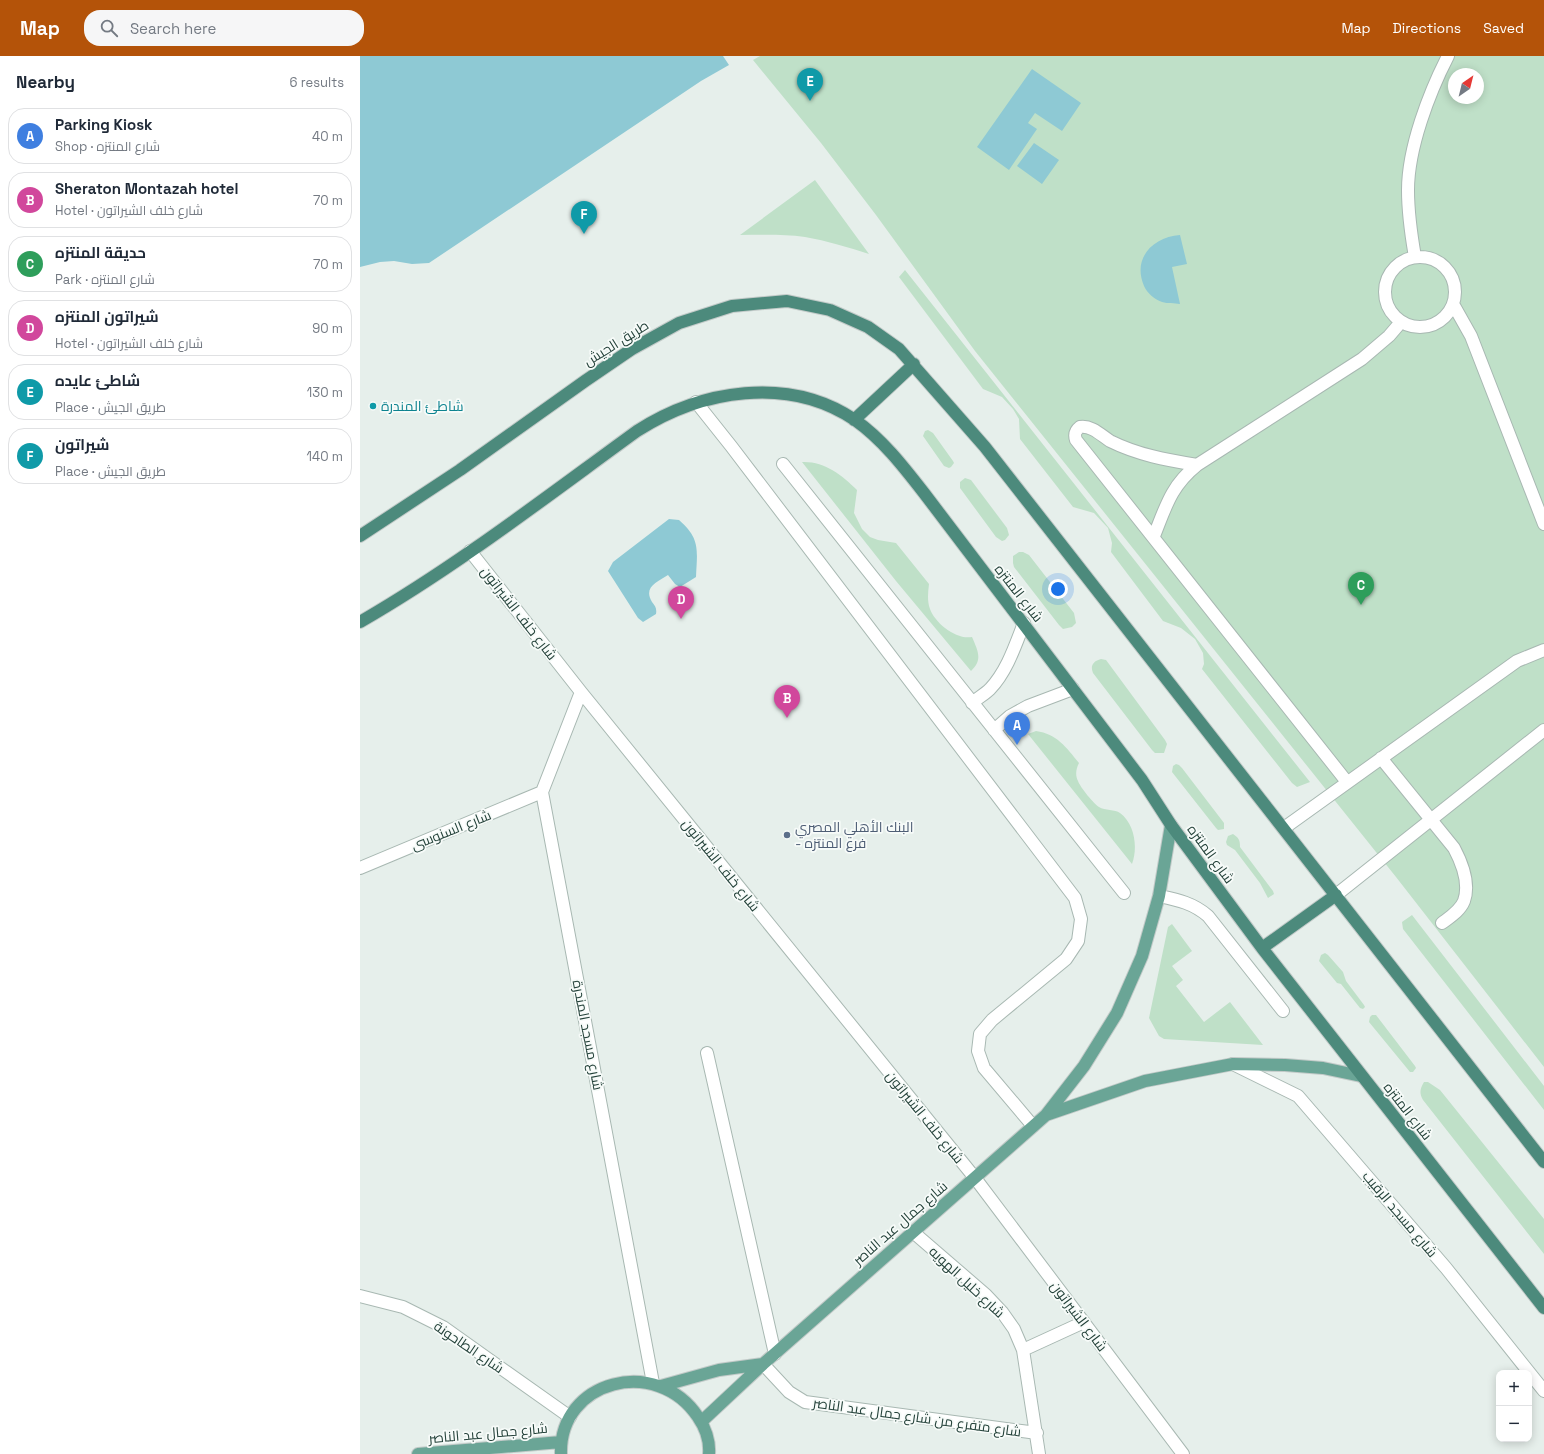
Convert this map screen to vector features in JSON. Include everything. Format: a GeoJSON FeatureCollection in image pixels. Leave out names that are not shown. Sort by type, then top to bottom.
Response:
{"type":"FeatureCollection","features":[{"type":"Feature","properties":{"kind":"highway","name":"طريق الجيش"},"geometry":{"type":"LineString","coordinates":[[360,536],[460,470],[584,381],[632,349],[679,323],[732,306],[787,301],[830,310],[868,327],[899,349],[914,364]]}},
{"type":"Feature","properties":{"kind":"highway"},"geometry":{"type":"LineString","coordinates":[[360,622],[389,606],[470,551],[637,431],[652,422],[696,402],[739,393],[777,393],[814,401],[854,420],[914,364],[985,447],[1544,1162]]}},
{"type":"Feature","properties":{"kind":"highway","name":"شارع المنتزه"},"geometry":{"type":"LineString","coordinates":[[854,420],[871,433],[901,465],[1024,623],[1142,780],[1171,825],[1262,948],[1544,1308]]}},
{"type":"Feature","properties":{"kind":"highway"},"geometry":{"type":"LineString","coordinates":[[1262,948],[1336,895]]}},
{"type":"Feature","properties":{"kind":"main road","name":"شارع جمال عبد الناصر"},"geometry":{"type":"LineString","coordinates":[[701,1422],[763,1364],[1046,1115],[1084,1066],[1117,1013],[1142,956],[1159,896],[1171,825]]}},
{"type":"Feature","properties":{"kind":"main road","name":"شارع جمال عبد الناصر"},"geometry":{"type":"LineString","coordinates":[[1046,1115],[1145,1081],[1233,1064],[1285,1065],[1323,1068],[1361,1076]]}},
{"type":"Feature","properties":{"kind":"main road"},"geometry":{"type":"LineString","coordinates":[[657,1384],[719,1370],[763,1364]]}},
{"type":"Feature","properties":{"kind":"main road"},"geometry":{"type":"LineString","coordinates":[[561,1448],[564,1429],[570,1417],[582,1402],[597,1390],[615,1383],[634,1381],[657,1384],[677,1394],[691,1406],[701,1422],[706,1436],[709,1454]]}},
{"type":"Feature","properties":{"kind":"main road","name":"شارع جمال عبد الناصر"},"geometry":{"type":"LineString","coordinates":[[418,1454],[561,1448]]}},
{"type":"Feature","properties":{"kind":"street"},"geometry":{"type":"LineString","coordinates":[[1415,257],[1409,223],[1408,188],[1412,154],[1423,116],[1438,75],[1448,56]]}},
{"type":"Feature","properties":{"kind":"street"},"geometry":{"type":"LineString","coordinates":[[1426,257],[1436,260],[1444,266],[1454,284],[1455,294],[1453,304],[1448,314],[1431,326],[1411,326],[1401,322],[1388,308],[1384,289],[1386,279],[1398,264],[1406,259],[1426,257]]}},
{"type":"Feature","properties":{"kind":"street"},"geometry":{"type":"LineString","coordinates":[[1453,304],[1471,336],[1544,524]]}},
{"type":"Feature","properties":{"kind":"street"},"geometry":{"type":"LineString","coordinates":[[1154,536],[1168,500],[1177,484],[1186,474],[1197,465],[1362,359],[1389,336],[1401,322]]}},
{"type":"Feature","properties":{"kind":"street"},"geometry":{"type":"LineString","coordinates":[[696,402],[1074,898],[1081,919],[1078,941],[1066,959],[992,1020],[980,1034],[978,1051],[984,1068],[1033,1126]]}},
{"type":"Feature","properties":{"kind":"street"},"geometry":{"type":"LineString","coordinates":[[1197,465],[1162,460],[1136,451],[1110,440],[1089,427],[1080,427],[1076,430],[1076,440],[1154,536],[1347,782]]}},
{"type":"Feature","properties":{"kind":"street"},"geometry":{"type":"LineString","coordinates":[[783,464],[1124,893]]}},
{"type":"Feature","properties":{"kind":"street","name":"شارع خلف الشيراتون"},"geometry":{"type":"LineString","coordinates":[[470,551],[581,692],[975,1178]]}},
{"type":"Feature","properties":{"kind":"street"},"geometry":{"type":"LineString","coordinates":[[972,703],[990,689],[1003,672],[1024,623]]}},
{"type":"Feature","properties":{"kind":"street"},"geometry":{"type":"LineString","coordinates":[[1284,828],[1517,661],[1544,650]]}},
{"type":"Feature","properties":{"kind":"street"},"geometry":{"type":"LineString","coordinates":[[994,730],[1010,716],[1028,706],[1073,688]]}},
{"type":"Feature","properties":{"kind":"street"},"geometry":{"type":"LineString","coordinates":[[542,792],[581,692]]}},
{"type":"Feature","properties":{"kind":"street"},"geometry":{"type":"LineString","coordinates":[[1336,895],[1544,730]]}},
{"type":"Feature","properties":{"kind":"street"},"geometry":{"type":"LineString","coordinates":[[1381,758],[1454,848],[1461,861],[1466,889],[1464,902],[1456,913],[1442,923]]}},
{"type":"Feature","properties":{"kind":"street","name":"شارع السنوسى"},"geometry":{"type":"LineString","coordinates":[[360,868],[542,792]]}},
{"type":"Feature","properties":{"kind":"street","name":"شارع مسجد المندرة"},"geometry":{"type":"LineString","coordinates":[[542,792],[657,1384]]}},
{"type":"Feature","properties":{"kind":"street"},"geometry":{"type":"LineString","coordinates":[[1159,896],[1191,904],[1208,916],[1284,1011]]}},
{"type":"Feature","properties":{"kind":"street"},"geometry":{"type":"LineString","coordinates":[[708,1052],[775,1354]]}},
{"type":"Feature","properties":{"kind":"street","name":"شارع مسجد الرقيب"},"geometry":{"type":"LineString","coordinates":[[1233,1064],[1298,1096],[1446,1268],[1544,1391]]}},
{"type":"Feature","properties":{"kind":"street","name":"شارع الشيراتون"},"geometry":{"type":"LineString","coordinates":[[975,1178],[1183,1454]]}},
{"type":"Feature","properties":{"kind":"street","name":"شارع خليل الهويه"},"geometry":{"type":"LineString","coordinates":[[913,1232],[986,1296],[1002,1312],[1014,1329],[1023,1350],[1037,1433],[1039,1454]]}},
{"type":"Feature","properties":{"kind":"street","name":"شارع الطاحونة"},"geometry":{"type":"LineString","coordinates":[[360,1295],[403,1307],[443,1327],[570,1417]]}},
{"type":"Feature","properties":{"kind":"street"},"geometry":{"type":"LineString","coordinates":[[1023,1350],[1084,1322]]}},
{"type":"Feature","properties":{"kind":"street","name":"شارع متفرع من شارع جمال عبد الناصر"},"geometry":{"type":"LineString","coordinates":[[763,1364],[789,1392],[805,1402],[1037,1433]]}},
{"type":"Feature","properties":{"kind":"green space"},"geometry":{"type":"Polygon","coordinates":[[[760,56],[1544,56],[1544,1067],[1396,877],[975,351],[876,215],[821,143],[753,60],[760,56]]]}},
{"type":"Feature","properties":{"kind":"green space"},"geometry":{"type":"Polygon","coordinates":[[[815,180],[869,254],[837,244],[805,237],[781,235],[740,235],[815,180]]]}},
{"type":"Feature","properties":{"kind":"green space"},"geometry":{"type":"Polygon","coordinates":[[[905,270],[1310,782],[1297,787],[1292,783],[1202,669],[1204,664],[1203,653],[1195,639],[1181,628],[1163,621],[1111,552],[1112,543],[1108,528],[1094,513],[1073,507],[1020,439],[1019,419],[1013,409],[1002,397],[983,389],[899,277],[905,270]]]}},
{"type":"Feature","properties":{"kind":"green space"},"geometry":{"type":"Polygon","coordinates":[[[928,430],[933,433],[953,461],[954,463],[951,467],[949,468],[944,466],[923,436],[925,431],[928,430]]]}},
{"type":"Feature","properties":{"kind":"green space"},"geometry":{"type":"Polygon","coordinates":[[[802,462],[810,462],[825,466],[839,474],[857,490],[854,513],[862,529],[870,537],[896,543],[929,584],[929,606],[936,620],[941,625],[959,636],[972,637],[978,659],[975,667],[971,671],[896,581],[802,462]]]}},
{"type":"Feature","properties":{"kind":"green space"},"geometry":{"type":"Polygon","coordinates":[[[965,478],[971,480],[1007,528],[1009,535],[1005,540],[1002,541],[996,537],[960,488],[960,482],[965,478]]]}},
{"type":"Feature","properties":{"kind":"green space"},"geometry":{"type":"Polygon","coordinates":[[[1019,552],[1029,555],[1074,613],[1076,623],[1072,627],[1063,629],[1059,625],[1014,567],[1013,556],[1019,552]]]}},
{"type":"Feature","properties":{"kind":"green space"},"geometry":{"type":"Polygon","coordinates":[[[1101,659],[1106,660],[1165,740],[1167,744],[1164,753],[1155,753],[1152,750],[1093,673],[1093,664],[1101,659]]]}},
{"type":"Feature","properties":{"kind":"green space"},"geometry":{"type":"Polygon","coordinates":[[[1036,731],[1055,738],[1079,763],[1076,776],[1079,784],[1094,803],[1101,808],[1120,813],[1129,823],[1135,844],[1132,864],[1028,734],[1036,731]]]}},
{"type":"Feature","properties":{"kind":"green space"},"geometry":{"type":"Polygon","coordinates":[[[1176,764],[1182,768],[1224,823],[1224,829],[1218,830],[1216,828],[1172,772],[1173,766],[1176,764]]]}},
{"type":"Feature","properties":{"kind":"green space"},"geometry":{"type":"Polygon","coordinates":[[[1233,834],[1239,839],[1240,847],[1273,891],[1274,894],[1268,898],[1260,883],[1235,850],[1227,845],[1226,842],[1228,836],[1233,834]]]}},
{"type":"Feature","properties":{"kind":"green space"},"geometry":{"type":"Polygon","coordinates":[[[1412,915],[1544,1086],[1544,1110],[1403,929],[1402,922],[1412,915]]]}},
{"type":"Feature","properties":{"kind":"green space"},"geometry":{"type":"Polygon","coordinates":[[[1172,924],[1192,951],[1172,966],[1183,980],[1176,986],[1204,1022],[1230,1002],[1263,1045],[1164,1039],[1159,1036],[1149,1018],[1168,927],[1172,924]]]}},
{"type":"Feature","properties":{"kind":"green space"},"geometry":{"type":"Polygon","coordinates":[[[1325,953],[1343,972],[1346,981],[1364,1005],[1365,1007],[1363,1009],[1360,1008],[1341,984],[1337,983],[1319,961],[1321,955],[1325,953]]]}},
{"type":"Feature","properties":{"kind":"green space"},"geometry":{"type":"Polygon","coordinates":[[[1372,1015],[1376,1015],[1415,1066],[1416,1068],[1413,1072],[1410,1072],[1369,1022],[1372,1015]]]}},
{"type":"Feature","properties":{"kind":"green space"},"geometry":{"type":"Polygon","coordinates":[[[1424,1082],[1428,1082],[1440,1090],[1544,1219],[1544,1254],[1423,1100],[1420,1091],[1424,1082]]]}},
{"type":"Feature","properties":{"kind":"water"},"geometry":{"type":"Polygon","coordinates":[[[360,56],[723,56],[729,65],[701,81],[429,263],[412,264],[394,261],[380,262],[360,267],[360,56]]]}},
{"type":"Feature","properties":{"kind":"water"},"geometry":{"type":"Polygon","coordinates":[[[1032,69],[1081,103],[1062,131],[1035,113],[1028,123],[1037,129],[1009,170],[977,147],[1032,69]]]}},
{"type":"Feature","properties":{"kind":"water"},"geometry":{"type":"Polygon","coordinates":[[[1034,143],[1059,160],[1042,184],[1017,166],[1034,143]]]}},
{"type":"Feature","properties":{"kind":"water"},"geometry":{"type":"Polygon","coordinates":[[[1180,235],[1187,264],[1172,267],[1180,304],[1164,303],[1159,301],[1145,289],[1141,276],[1141,266],[1147,251],[1154,245],[1161,240],[1180,235]]]}},
{"type":"Feature","properties":{"kind":"water"},"geometry":{"type":"Polygon","coordinates":[[[669,519],[679,520],[691,533],[697,553],[696,577],[680,587],[675,584],[668,575],[652,586],[649,592],[656,609],[656,614],[643,622],[638,618],[608,571],[613,562],[669,519]]]}},
{"type":"Feature","properties":{"kind":"place","name":"شاطئ عايده"},"geometry":{"type":"Point","coordinates":[810,101]}},
{"type":"Feature","properties":{"kind":"place","name":"شيراتون"},"geometry":{"type":"Point","coordinates":[584,234]}},
{"type":"Feature","properties":{"kind":"place","name":"شاطئ المندرة"},"geometry":{"type":"Point","coordinates":[373,406]}},
{"type":"Feature","properties":{"kind":"place","name":"حديقة المنتزه"},"geometry":{"type":"Point","coordinates":[1361,605]}},
{"type":"Feature","properties":{"kind":"place","name":"شيراتون المنتزه"},"geometry":{"type":"Point","coordinates":[681,619]}},
{"type":"Feature","properties":{"kind":"place","name":"Sheraton Montazah hotel"},"geometry":{"type":"Point","coordinates":[787,718]}},
{"type":"Feature","properties":{"kind":"place","name":"Parking Kiosk"},"geometry":{"type":"Point","coordinates":[1017,745]}},
{"type":"Feature","properties":{"kind":"place","name":"البنك الأهلي المصري - فرع المنتزه"},"geometry":{"type":"Point","coordinates":[787,835]}}]}
